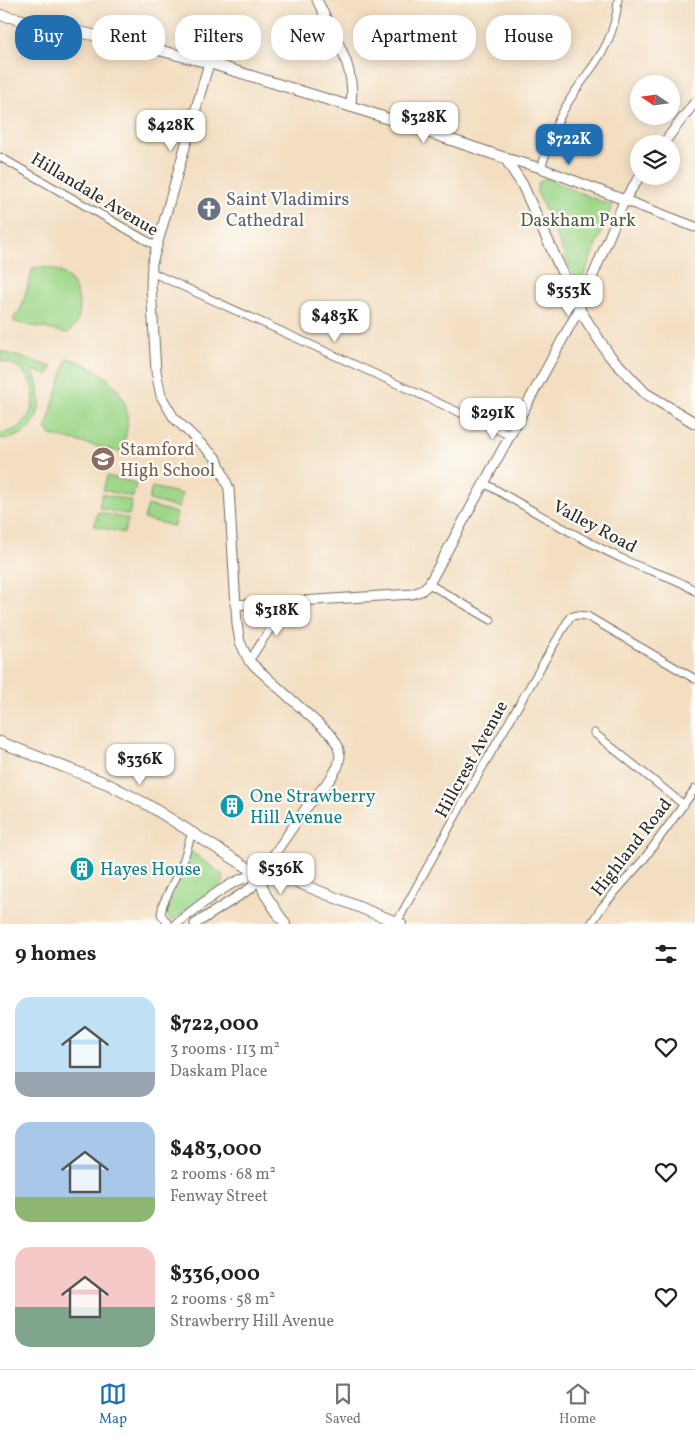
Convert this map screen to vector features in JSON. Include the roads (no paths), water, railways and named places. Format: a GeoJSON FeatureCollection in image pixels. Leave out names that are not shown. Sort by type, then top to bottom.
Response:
{"type":"FeatureCollection","features":[{"type":"Feature","properties":{"kind":"main road"},"geometry":{"type":"LineString","coordinates":[[0,15],[126,42],[208,63],[350,106],[505,158],[522,184],[579,309],[609,356],[646,393],[695,423]]}},
{"type":"Feature","properties":{"kind":"main road"},"geometry":{"type":"LineString","coordinates":[[0,742],[108,784],[148,805],[258,874],[284,877],[399,923]]}},
{"type":"Feature","properties":{"kind":"main road"},"geometry":{"type":"LineString","coordinates":[[258,874],[265,894],[285,924]]}},
{"type":"Feature","properties":{"kind":"street"},"geometry":{"type":"LineString","coordinates":[[317,0],[349,70],[353,96],[350,106]]}},
{"type":"Feature","properties":{"kind":"street"},"geometry":{"type":"LineString","coordinates":[[541,168],[560,116],[603,54],[615,22],[618,0]]}},
{"type":"Feature","properties":{"kind":"street"},"geometry":{"type":"LineString","coordinates":[[156,246],[208,63]]}},
{"type":"Feature","properties":{"kind":"street"},"geometry":{"type":"LineString","coordinates":[[670,135],[695,102]]}},
{"type":"Feature","properties":{"kind":"street","name":"Hillandale Avenue"},"geometry":{"type":"LineString","coordinates":[[0,157],[156,246],[151,272],[156,371],[161,396],[174,418],[217,459],[229,490],[235,605],[240,642],[249,661],[332,736],[338,746],[340,756],[338,766],[331,778],[306,808],[258,874],[251,888],[195,924]]}},
{"type":"Feature","properties":{"kind":"street"},"geometry":{"type":"LineString","coordinates":[[505,158],[541,168],[695,227]]}},
{"type":"Feature","properties":{"kind":"street"},"geometry":{"type":"LineString","coordinates":[[235,605],[412,594],[421,591],[429,584],[579,309],[625,199],[634,185]]}},
{"type":"Feature","properties":{"kind":"street"},"geometry":{"type":"LineString","coordinates":[[151,272],[509,435]]}},
{"type":"Feature","properties":{"kind":"street","name":"Valley Road"},"geometry":{"type":"LineString","coordinates":[[484,483],[580,537],[630,562],[686,585],[695,591]]}},
{"type":"Feature","properties":{"kind":"street"},"geometry":{"type":"LineString","coordinates":[[429,584],[491,620]]}},
{"type":"Feature","properties":{"kind":"street"},"geometry":{"type":"LineString","coordinates":[[249,661],[288,602]]}},
{"type":"Feature","properties":{"kind":"street","name":"Hillcrest Avenue"},"geometry":{"type":"LineString","coordinates":[[399,923],[566,622],[577,614],[587,616],[695,678]]}},
{"type":"Feature","properties":{"kind":"street"},"geometry":{"type":"LineString","coordinates":[[594,733],[684,805]]}},
{"type":"Feature","properties":{"kind":"street","name":"Highland Road"},"geometry":{"type":"LineString","coordinates":[[591,924],[602,907],[644,859],[695,789]]}},
{"type":"Feature","properties":{"kind":"street"},"geometry":{"type":"LineString","coordinates":[[168,924],[161,914],[163,904],[183,862],[192,832]]}},
{"type":"Feature","properties":{"kind":"street"},"geometry":{"type":"LineString","coordinates":[[176,924],[232,885],[247,876],[258,874]]}},
{"type":"Feature","properties":{"kind":"place","name":"Saint Vladimirs Cathedral"},"geometry":{"type":"Point","coordinates":[209,209]}},
{"type":"Feature","properties":{"kind":"place","name":"Stamford High School"},"geometry":{"type":"Point","coordinates":[103,459]}},
{"type":"Feature","properties":{"kind":"place","name":"One Strawberry Hill Avenue"},"geometry":{"type":"Point","coordinates":[232,806]}},
{"type":"Feature","properties":{"kind":"place","name":"Hayes House"},"geometry":{"type":"Point","coordinates":[82,869]}},
{"type":"Feature","properties":{"kind":"park label","name":"Daskham Park"},"geometry":{"type":"Point","coordinates":[578,220]}}]}
